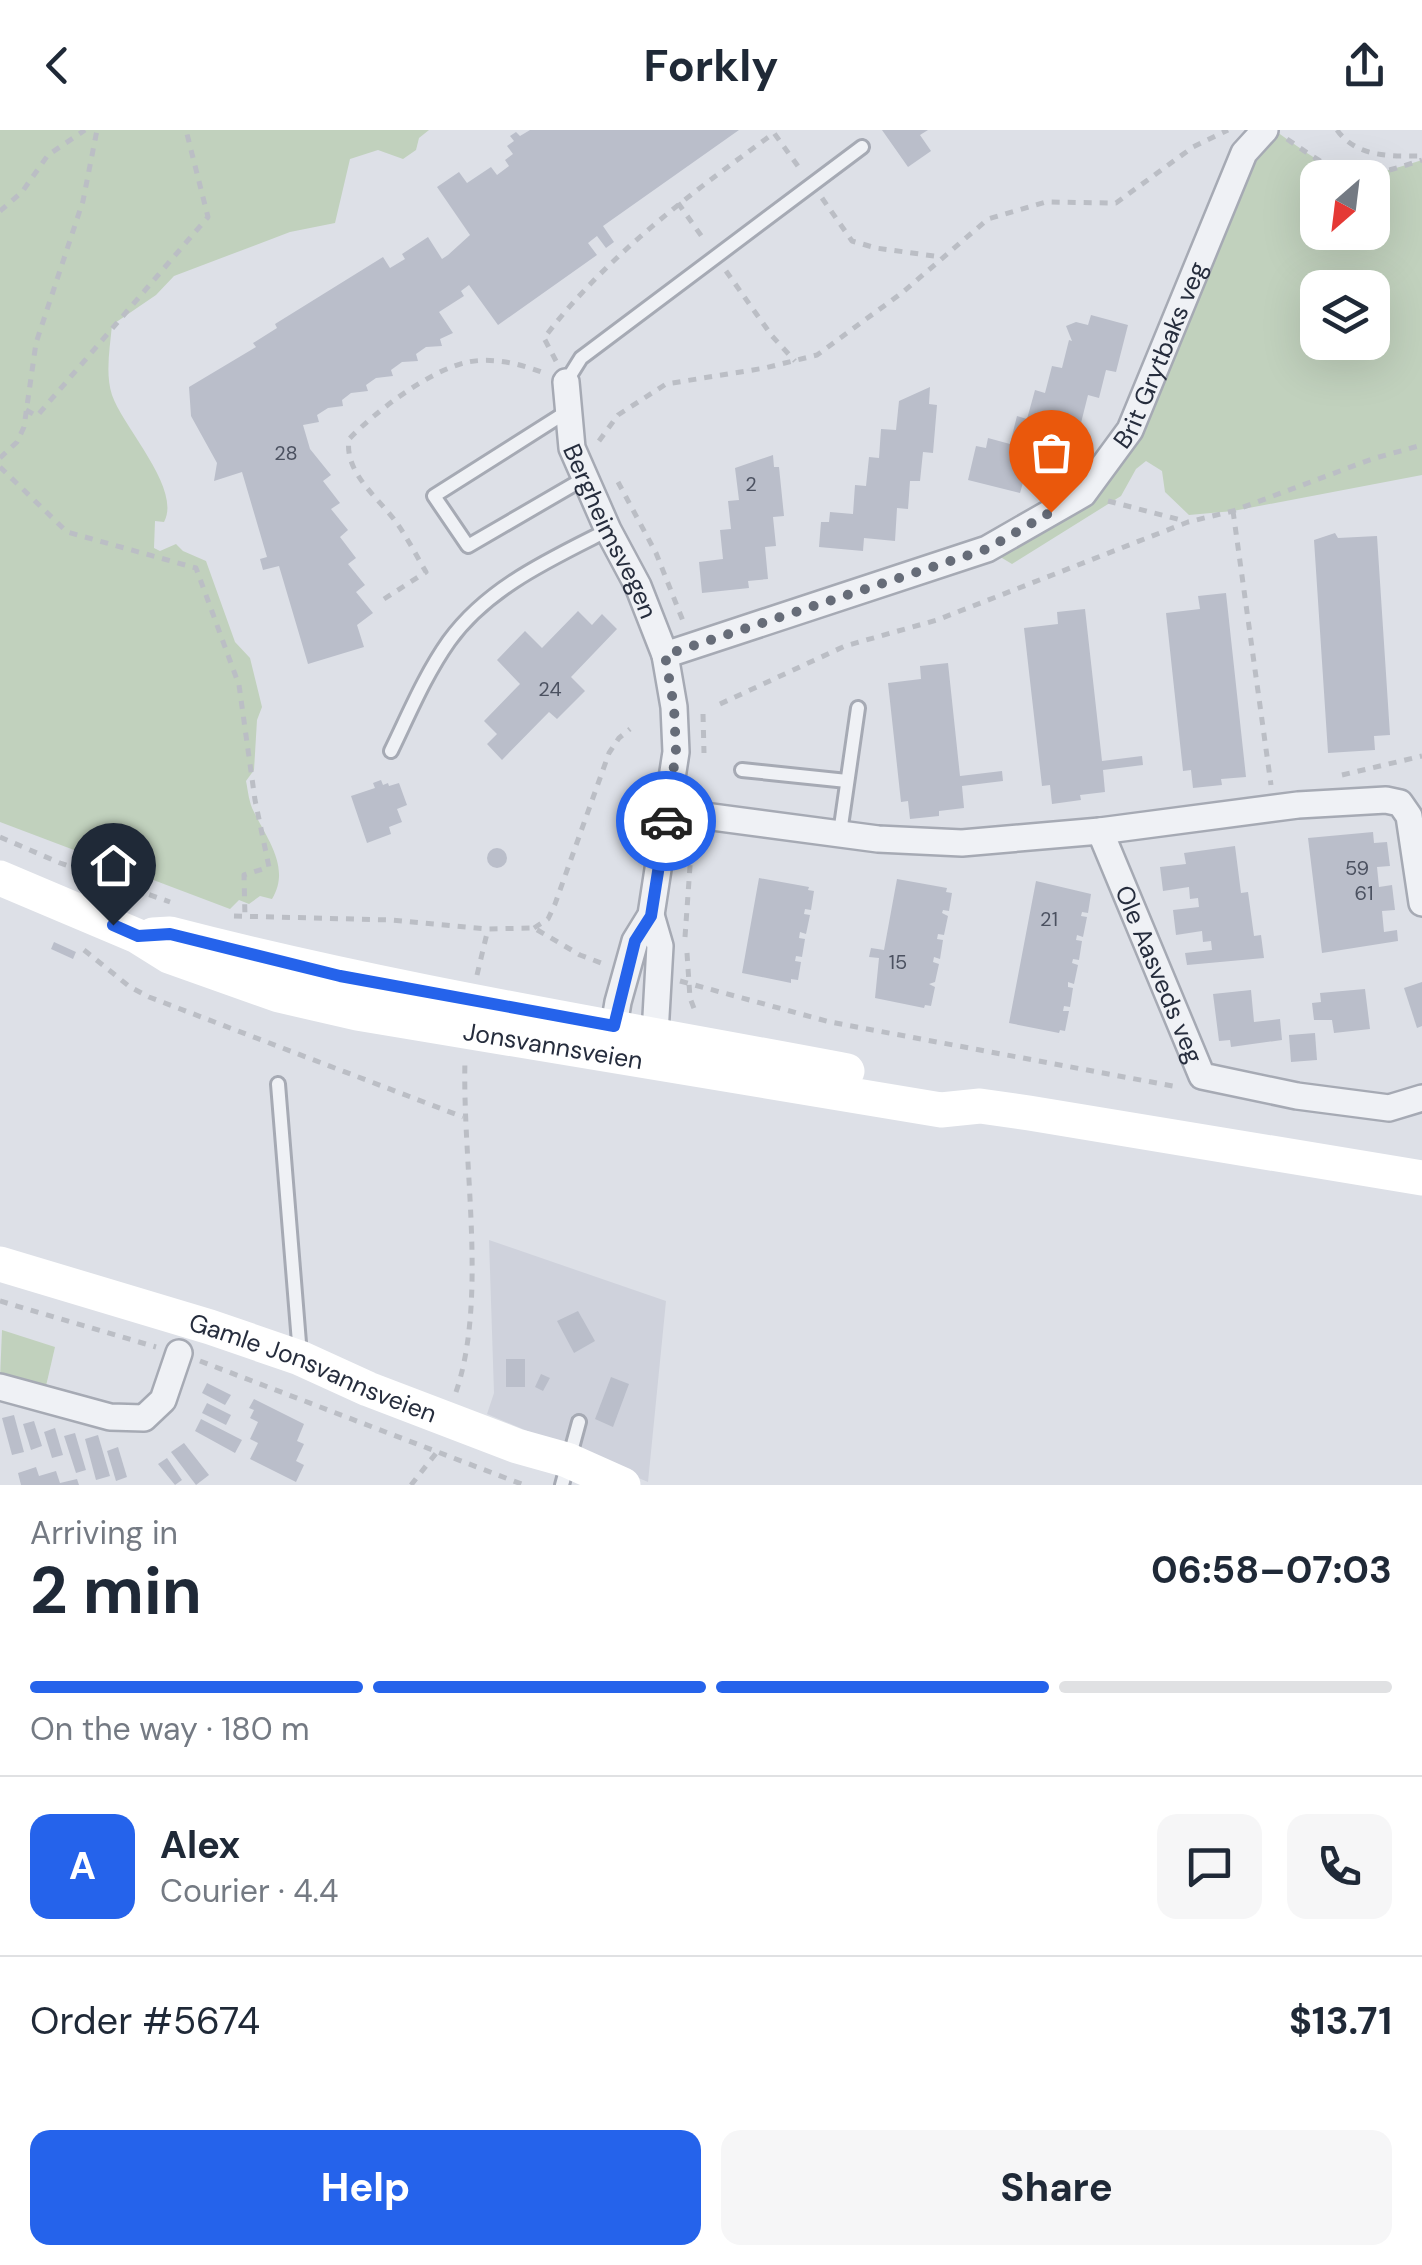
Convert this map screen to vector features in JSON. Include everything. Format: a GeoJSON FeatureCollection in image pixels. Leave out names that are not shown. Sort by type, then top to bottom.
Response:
{"type":"FeatureCollection","features":[{"type":"Feature","properties":{"kind":"main road","name":"Jonsvannsveien"},"geometry":{"type":"LineString","coordinates":[[0,878],[138,936],[169,956],[278,995],[357,1013],[941,1110],[980,1106],[1422,1178]]}},
{"type":"Feature","properties":{"kind":"main road","name":"Jonsvannsveien"},"geometry":{"type":"LineString","coordinates":[[138,936],[170,934],[340,976],[947,1089],[980,1106]]}},
{"type":"Feature","properties":{"kind":"main road","name":"Gamle Jonsvannsveien"},"geometry":{"type":"LineString","coordinates":[[0,1264],[300,1358],[368,1389],[506,1442],[564,1473],[623,1485]]}},
{"type":"Feature","properties":{"kind":"street","name":"Brit Grytbaks veg"},"geometry":{"type":"LineString","coordinates":[[665,655],[987,549],[1083,494],[1130,430],[1244,153],[1265,130]]}},
{"type":"Feature","properties":{"kind":"street","name":"Bergheimsvegen"},"geometry":{"type":"LineString","coordinates":[[566,382],[572,448],[638,586],[665,655],[674,707],[676,752],[651,916],[635,941],[614,1026]]}},
{"type":"Feature","properties":{"kind":"street"},"geometry":{"type":"LineString","coordinates":[[667,811],[910,842],[962,843],[1100,831],[1274,808],[1386,800],[1400,803],[1410,816],[1422,902]]}},
{"type":"Feature","properties":{"kind":"street","name":"Ole Aasveds veg"},"geometry":{"type":"LineString","coordinates":[[1100,831],[1202,1076],[1296,1096],[1389,1108],[1422,1098]]}},
{"type":"Feature","properties":{"kind":"street","name":"Bergheimsvegen"},"geometry":{"type":"LineString","coordinates":[[651,916],[660,946],[655,1034]]}},
{"type":"Feature","properties":{"kind":"street"},"geometry":{"type":"LineString","coordinates":[[614,1026],[629,1059],[655,1034]]}},
{"type":"Feature","properties":{"kind":"street"},"geometry":{"type":"LineString","coordinates":[[0,1387],[110,1416],[144,1418],[163,1400],[179,1354]]}},
{"type":"Feature","properties":{"kind":"lane"},"geometry":{"type":"LineString","coordinates":[[566,382],[581,358],[862,146]]}},
{"type":"Feature","properties":{"kind":"lane"},"geometry":{"type":"LineString","coordinates":[[568,411],[434,496],[468,546],[585,478]]}},
{"type":"Feature","properties":{"kind":"lane"},"geometry":{"type":"LineString","coordinates":[[390,751],[426,676],[452,637],[482,606],[542,564],[608,530]]}},
{"type":"Feature","properties":{"kind":"lane"},"geometry":{"type":"LineString","coordinates":[[840,833],[858,708]]}},
{"type":"Feature","properties":{"kind":"lane"},"geometry":{"type":"LineString","coordinates":[[742,770],[848,781]]}},
{"type":"Feature","properties":{"kind":"lane"},"geometry":{"type":"LineString","coordinates":[[278,1084],[300,1358]]}},
{"type":"Feature","properties":{"kind":"lane"},"geometry":{"type":"LineString","coordinates":[[564,1473],[579,1422]]}},
{"type":"Feature","properties":{"kind":"path"},"geometry":{"type":"LineString","coordinates":[[0,211],[22,192],[48,155],[85,130]]}},
{"type":"Feature","properties":{"kind":"path"},"geometry":{"type":"LineString","coordinates":[[0,458],[17,442],[24,426],[36,343],[83,201],[97,130]]}},
{"type":"Feature","properties":{"kind":"path"},"geometry":{"type":"LineString","coordinates":[[26,410],[37,416],[208,217],[186,130]]}},
{"type":"Feature","properties":{"kind":"path"},"geometry":{"type":"LineString","coordinates":[[618,415],[666,384],[817,356],[988,219],[1046,202],[1116,203],[1193,147],[1228,130]]}},
{"type":"Feature","properties":{"kind":"path"},"geometry":{"type":"LineString","coordinates":[[1274,130],[1342,174],[1378,175],[1422,158]]}},
{"type":"Feature","properties":{"kind":"path"},"geometry":{"type":"LineString","coordinates":[[1337,130],[1352,146],[1380,155],[1422,158]]}},
{"type":"Feature","properties":{"kind":"path"},"geometry":{"type":"LineString","coordinates":[[566,382],[544,338],[576,295],[678,203],[774,134],[852,241],[943,258]]}},
{"type":"Feature","properties":{"kind":"path"},"geometry":{"type":"LineString","coordinates":[[741,291],[772,336],[796,360]]}},
{"type":"Feature","properties":{"kind":"path"},"geometry":{"type":"LineString","coordinates":[[384,599],[426,572],[397,524],[353,466],[348,449],[350,438],[385,408],[440,373],[466,362],[490,360],[526,366],[566,382]]}},
{"type":"Feature","properties":{"kind":"path"},"geometry":{"type":"LineString","coordinates":[[720,704],[845,646],[937,620],[1188,522],[1233,511],[1372,459],[1422,445]]}},
{"type":"Feature","properties":{"kind":"path"},"geometry":{"type":"LineString","coordinates":[[0,466],[67,532],[196,568],[239,685],[268,866],[244,875],[245,917]]}},
{"type":"Feature","properties":{"kind":"path"},"geometry":{"type":"LineString","coordinates":[[1083,494],[1188,522]]}},
{"type":"Feature","properties":{"kind":"path"},"geometry":{"type":"LineString","coordinates":[[1233,511],[1274,808]]}},
{"type":"Feature","properties":{"kind":"path"},"geometry":{"type":"LineString","coordinates":[[534,928],[548,918],[555,904],[609,753],[630,729]]}},
{"type":"Feature","properties":{"kind":"path"},"geometry":{"type":"LineString","coordinates":[[0,837],[60,864],[172,902]]}},
{"type":"Feature","properties":{"kind":"path"},"geometry":{"type":"LineString","coordinates":[[232,916],[534,928],[580,956],[618,968]]}},
{"type":"Feature","properties":{"kind":"path"},"geometry":{"type":"LineString","coordinates":[[475,982],[488,928]]}},
{"type":"Feature","properties":{"kind":"path"},"geometry":{"type":"LineString","coordinates":[[84,950],[149,998],[463,1117]]}},
{"type":"Feature","properties":{"kind":"path"},"geometry":{"type":"LineString","coordinates":[[675,980],[830,1022],[1191,1090]]}},
{"type":"Feature","properties":{"kind":"path"},"geometry":{"type":"LineString","coordinates":[[455,1396],[468,1344],[471,1285],[463,1117],[465,1054]]}},
{"type":"Feature","properties":{"kind":"path"},"geometry":{"type":"LineString","coordinates":[[0,1301],[179,1354],[524,1485]]}},
{"type":"Feature","properties":{"kind":"path"},"geometry":{"type":"LineString","coordinates":[[412,1485],[436,1452]]}},
{"type":"Feature","properties":{"kind":"shaded area"},"geometry":{"type":"Polygon","coordinates":[[[489,1240],[666,1301],[648,1482],[487,1414],[494,1393],[489,1240]]]}},
{"type":"Feature","properties":{"kind":"green space"},"geometry":{"type":"Polygon","coordinates":[[[0,130],[429,130],[419,138],[416,150],[403,159],[378,150],[350,159],[335,223],[290,232],[174,276],[156,295],[112,325],[108,369],[112,395],[165,493],[167,508],[164,522],[155,521],[154,548],[160,551],[176,544],[206,561],[235,642],[250,658],[262,707],[257,720],[254,770],[246,781],[252,808],[278,865],[272,899],[260,896],[249,904],[239,900],[230,909],[0,822],[0,130]]]}},
{"type":"Feature","properties":{"kind":"green space"},"geometry":{"type":"Polygon","coordinates":[[[1274,130],[1319,160],[1300,160],[1300,250],[1390,250],[1390,169],[1422,160],[1422,475],[1233,511],[1189,515],[1165,492],[1162,471],[1146,461],[1136,469],[1121,496],[1012,564],[987,549],[1083,494],[1130,430],[1244,153],[1274,130]]]}},
{"type":"Feature","properties":{"kind":"green space"},"geometry":{"type":"Polygon","coordinates":[[[2,1330],[55,1347],[46,1386],[0,1379],[2,1330]]]}},
{"type":"Feature","properties":{"kind":"building"},"geometry":{"type":"Polygon","coordinates":[[[530,130],[739,130],[603,226],[614,242],[606,248],[597,236],[588,243],[597,255],[498,325],[469,285],[461,291],[464,296],[439,312],[453,333],[440,339],[442,346],[426,347],[416,354],[418,361],[402,362],[391,370],[393,376],[376,378],[366,385],[368,391],[351,393],[342,400],[343,406],[328,408],[317,415],[319,422],[303,425],[310,449],[331,475],[323,481],[340,503],[331,509],[348,530],[340,537],[356,558],[348,564],[365,585],[356,592],[373,613],[357,625],[364,647],[308,664],[279,566],[263,570],[260,559],[267,557],[242,472],[214,481],[217,463],[191,416],[189,387],[256,347],[253,343],[277,328],[275,324],[383,257],[390,268],[405,259],[402,254],[428,237],[442,259],[448,255],[470,235],[437,187],[459,172],[467,183],[491,167],[497,175],[509,166],[505,160],[513,154],[507,146],[514,141],[510,136],[530,130]]]}},
{"type":"Feature","properties":{"kind":"building"},"geometry":{"type":"Polygon","coordinates":[[[882,130],[928,130],[920,135],[931,151],[908,167],[882,130]]]}},
{"type":"Feature","properties":{"kind":"building"},"geometry":{"type":"Polygon","coordinates":[[[1091,315],[1128,325],[1116,372],[1106,370],[1099,398],[1088,395],[1081,423],[1071,421],[1064,449],[1054,446],[1044,484],[1024,479],[1020,493],[968,480],[976,446],[986,448],[988,438],[1010,444],[1017,416],[1027,419],[1035,390],[1045,393],[1052,366],[1062,368],[1069,340],[1072,341],[1066,326],[1076,322],[1088,325],[1091,315]]]}},
{"type":"Feature","properties":{"kind":"building"},"geometry":{"type":"Polygon","coordinates":[[[930,387],[929,404],[937,405],[933,453],[923,452],[920,481],[910,481],[908,509],[897,508],[895,541],[864,538],[863,551],[819,547],[821,522],[829,522],[830,512],[853,514],[855,485],[866,486],[869,457],[879,458],[881,429],[896,430],[899,401],[930,387]]]}},
{"type":"Feature","properties":{"kind":"building"},"geometry":{"type":"Polygon","coordinates":[[[773,455],[774,467],[779,467],[784,516],[773,517],[776,546],[765,547],[768,579],[748,581],[749,588],[702,593],[699,562],[723,559],[720,530],[731,529],[728,501],[739,500],[735,468],[773,455]]]}},
{"type":"Feature","properties":{"kind":"building"},"geometry":{"type":"Polygon","coordinates":[[[1335,533],[1338,538],[1377,536],[1390,735],[1374,736],[1375,750],[1328,753],[1314,540],[1335,533]]]}},
{"type":"Feature","properties":{"kind":"building"},"geometry":{"type":"Polygon","coordinates":[[[1226,593],[1246,777],[1221,779],[1222,785],[1193,788],[1191,770],[1183,771],[1166,613],[1200,609],[1198,596],[1226,593]]]}},
{"type":"Feature","properties":{"kind":"building"},"geometry":{"type":"Polygon","coordinates":[[[1085,609],[1102,761],[1142,756],[1143,765],[1103,770],[1105,792],[1052,804],[1050,785],[1042,786],[1024,628],[1058,624],[1057,612],[1085,609]]]}},
{"type":"Feature","properties":{"kind":"building"},"geometry":{"type":"Polygon","coordinates":[[[578,611],[592,625],[602,614],[617,629],[571,677],[585,691],[557,719],[549,712],[502,760],[487,744],[497,734],[484,721],[520,684],[497,660],[525,631],[542,648],[578,611]]]}},
{"type":"Feature","properties":{"kind":"building"},"geometry":{"type":"Polygon","coordinates":[[[948,663],[960,776],[1002,771],[1003,781],[962,786],[964,808],[910,819],[908,801],[901,802],[888,683],[921,679],[920,666],[948,663]]]}},
{"type":"Feature","properties":{"kind":"building"},"geometry":{"type":"Polygon","coordinates":[[[381,780],[389,786],[399,783],[407,805],[397,809],[402,822],[389,827],[391,834],[367,843],[351,796],[375,788],[373,783],[381,780]]]}},
{"type":"Feature","properties":{"kind":"building"},"geometry":{"type":"Polygon","coordinates":[[[1373,832],[1374,843],[1387,842],[1390,866],[1377,867],[1379,887],[1392,885],[1395,910],[1382,911],[1384,932],[1397,930],[1398,941],[1322,953],[1308,838],[1373,832]]]}},
{"type":"Feature","properties":{"kind":"building"},"geometry":{"type":"Polygon","coordinates":[[[1235,846],[1241,893],[1248,892],[1254,936],[1261,935],[1264,958],[1187,965],[1185,953],[1212,950],[1211,941],[1203,942],[1202,931],[1176,935],[1173,910],[1199,907],[1198,898],[1190,899],[1189,887],[1163,891],[1160,867],[1186,864],[1184,853],[1235,846]]]}},
{"type":"Feature","properties":{"kind":"building"},"geometry":{"type":"Polygon","coordinates":[[[493,848],[501,848],[507,858],[501,868],[493,868],[487,862],[487,854],[493,848]]]}},
{"type":"Feature","properties":{"kind":"building"},"geometry":{"type":"Polygon","coordinates":[[[759,878],[814,891],[811,910],[805,909],[804,914],[810,915],[806,934],[800,932],[799,938],[805,939],[802,957],[796,956],[795,961],[801,962],[798,980],[791,979],[791,983],[742,973],[759,878]]]}},
{"type":"Feature","properties":{"kind":"building"},"geometry":{"type":"Polygon","coordinates":[[[897,879],[947,888],[946,892],[952,893],[949,911],[942,913],[948,916],[944,935],[938,934],[937,939],[943,940],[940,959],[934,957],[933,962],[939,964],[935,982],[929,984],[935,987],[931,1006],[924,1008],[875,998],[879,958],[869,957],[871,948],[884,950],[897,879]]]}},
{"type":"Feature","properties":{"kind":"building"},"geometry":{"type":"Polygon","coordinates":[[[1036,881],[1091,894],[1088,913],[1082,912],[1081,916],[1087,917],[1083,937],[1077,935],[1076,940],[1082,941],[1079,960],[1073,959],[1072,963],[1078,965],[1074,984],[1068,982],[1068,987],[1073,988],[1070,1007],[1064,1006],[1063,1011],[1069,1011],[1065,1031],[1059,1033],[1009,1023],[1036,881]]]}},
{"type":"Feature","properties":{"kind":"building"},"geometry":{"type":"Polygon","coordinates":[[[54,942],[76,952],[73,959],[51,949],[54,942]]]}},
{"type":"Feature","properties":{"kind":"building"},"geometry":{"type":"Polygon","coordinates":[[[1422,982],[1422,1026],[1417,1028],[1404,988],[1422,982]]]}},
{"type":"Feature","properties":{"kind":"building"},"geometry":{"type":"Polygon","coordinates":[[[1365,989],[1370,1029],[1334,1033],[1332,1020],[1314,1020],[1312,1003],[1321,1002],[1320,993],[1365,989]]]}},
{"type":"Feature","properties":{"kind":"building"},"geometry":{"type":"Polygon","coordinates":[[[1251,990],[1254,1022],[1280,1019],[1282,1040],[1231,1047],[1230,1040],[1219,1041],[1213,994],[1251,990]]]}},
{"type":"Feature","properties":{"kind":"building"},"geometry":{"type":"Polygon","coordinates":[[[1315,1033],[1317,1060],[1291,1062],[1289,1035],[1315,1033]]]}},
{"type":"Feature","properties":{"kind":"building"},"geometry":{"type":"Polygon","coordinates":[[[578,1311],[595,1341],[574,1353],[557,1321],[578,1311]]]}},
{"type":"Feature","properties":{"kind":"building"},"geometry":{"type":"Polygon","coordinates":[[[506,1359],[525,1359],[525,1387],[506,1387],[506,1359]]]}},
{"type":"Feature","properties":{"kind":"building"},"geometry":{"type":"Polygon","coordinates":[[[541,1374],[550,1378],[543,1391],[535,1387],[541,1374]]]}},
{"type":"Feature","properties":{"kind":"building"},"geometry":{"type":"Polygon","coordinates":[[[611,1377],[629,1384],[613,1427],[595,1419],[611,1377]]]}},
{"type":"Feature","properties":{"kind":"building"},"geometry":{"type":"Polygon","coordinates":[[[207,1383],[231,1395],[225,1405],[202,1393],[207,1383]]]}},
{"type":"Feature","properties":{"kind":"building"},"geometry":{"type":"Polygon","coordinates":[[[254,1399],[304,1424],[297,1441],[304,1444],[296,1461],[304,1465],[296,1482],[250,1459],[258,1443],[250,1439],[258,1422],[250,1418],[254,1410],[249,1408],[254,1399]]]}},
{"type":"Feature","properties":{"kind":"building"},"geometry":{"type":"Polygon","coordinates":[[[207,1403],[231,1415],[226,1425],[202,1413],[207,1403]]]}},
{"type":"Feature","properties":{"kind":"building"},"geometry":{"type":"Polygon","coordinates":[[[14,1415],[24,1452],[12,1455],[2,1418],[14,1415]]]}},
{"type":"Feature","properties":{"kind":"building"},"geometry":{"type":"Polygon","coordinates":[[[201,1419],[242,1440],[235,1453],[195,1431],[201,1419]]]}},
{"type":"Feature","properties":{"kind":"building"},"geometry":{"type":"Polygon","coordinates":[[[34,1421],[42,1446],[31,1450],[23,1424],[34,1421]]]}},
{"type":"Feature","properties":{"kind":"building"},"geometry":{"type":"Polygon","coordinates":[[[55,1428],[63,1455],[52,1458],[44,1432],[55,1428]]]}},
{"type":"Feature","properties":{"kind":"building"},"geometry":{"type":"Polygon","coordinates":[[[75,1433],[86,1470],[76,1473],[64,1436],[75,1433]]]}},
{"type":"Feature","properties":{"kind":"building"},"geometry":{"type":"Polygon","coordinates":[[[98,1435],[110,1476],[96,1480],[85,1439],[98,1435]]]}},
{"type":"Feature","properties":{"kind":"building"},"geometry":{"type":"Polygon","coordinates":[[[184,1443],[209,1475],[196,1485],[171,1452],[184,1443]]]}},
{"type":"Feature","properties":{"kind":"building"},"geometry":{"type":"Polygon","coordinates":[[[118,1447],[127,1477],[116,1481],[107,1451],[118,1447]]]}},
{"type":"Feature","properties":{"kind":"building"},"geometry":{"type":"Polygon","coordinates":[[[167,1458],[182,1480],[175,1485],[158,1464],[167,1458]]]}},
{"type":"Feature","properties":{"kind":"building"},"geometry":{"type":"Polygon","coordinates":[[[36,1467],[39,1476],[56,1471],[60,1483],[77,1479],[79,1485],[21,1485],[18,1473],[36,1467]]]}},
{"type":"Feature","properties":{"kind":"way so far"},"geometry":{"type":"LineString","coordinates":[[666,821],[676,752],[674,707],[665,655],[987,549],[1051,512]]}},
{"type":"Feature","properties":{"kind":"route"},"geometry":{"type":"LineString","coordinates":[[113,925],[138,936],[170,934],[340,976],[614,1026],[635,941],[651,916],[666,821]]}}]}
